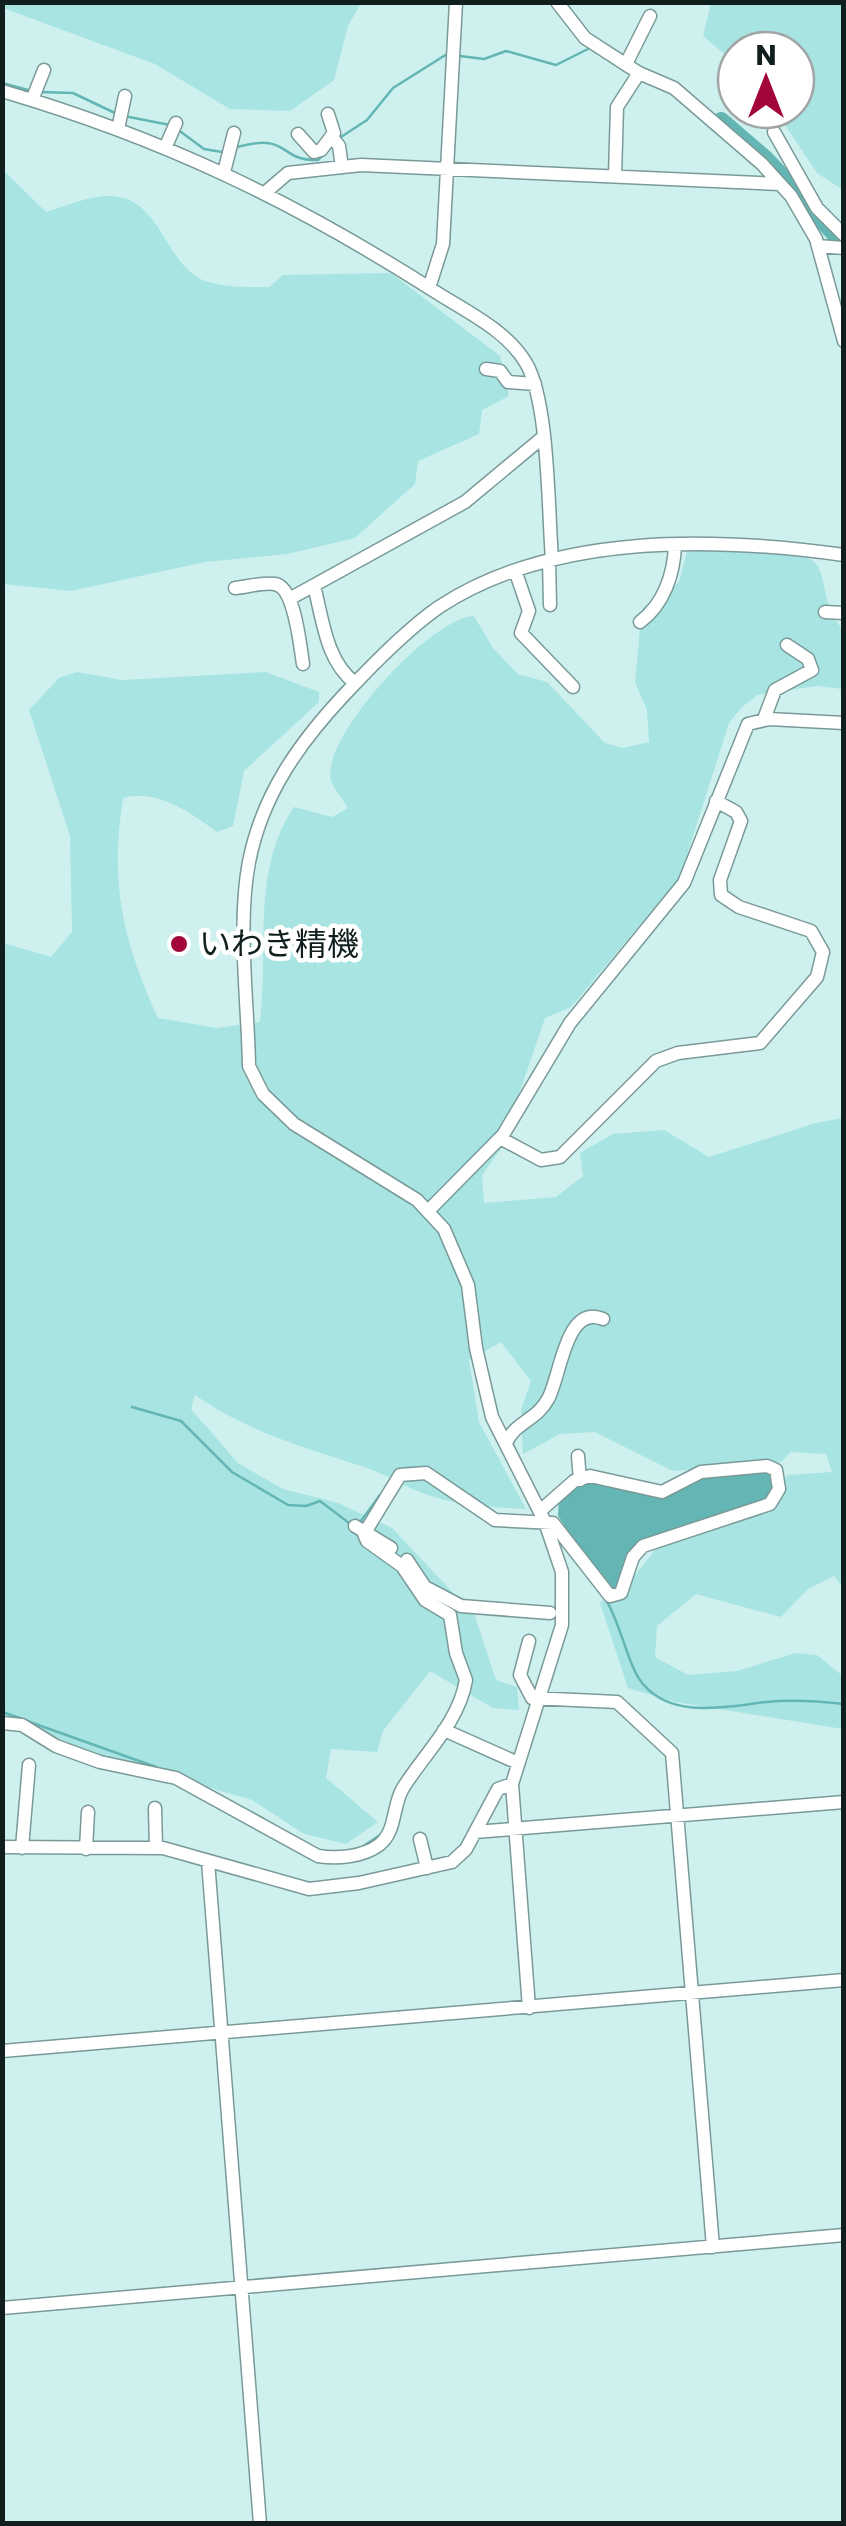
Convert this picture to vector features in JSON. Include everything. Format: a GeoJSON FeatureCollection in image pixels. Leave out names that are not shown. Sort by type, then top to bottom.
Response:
{"type":"FeatureCollection","features":[{"type":"Feature","properties":{"kind":"street"},"geometry":{"type":"LineString","coordinates":[[429,288],[443,244],[456,2]]}},
{"type":"Feature","properties":{"kind":"street"},"geometry":{"type":"LineString","coordinates":[[564,5],[582,35],[639,73],[674,88],[703,107],[780,184],[844,235]]}},
{"type":"Feature","properties":{"kind":"street"},"geometry":{"type":"LineString","coordinates":[[626,64],[650,16]]}},
{"type":"Feature","properties":{"kind":"street"},"geometry":{"type":"LineString","coordinates":[[32,100],[44,70]]}},
{"type":"Feature","properties":{"kind":"street"},"geometry":{"type":"LineString","coordinates":[[615,176],[617,107],[639,73]]}},
{"type":"Feature","properties":{"kind":"street"},"geometry":{"type":"LineString","coordinates":[[6,94],[166,146],[267,192],[429,288],[506,340],[527,363],[535,384],[542,438],[550,605]]}},
{"type":"Feature","properties":{"kind":"street"},"geometry":{"type":"LineString","coordinates":[[118,129],[125,96]]}},
{"type":"Feature","properties":{"kind":"street"},"geometry":{"type":"LineString","coordinates":[[328,114],[342,167]]}},
{"type":"Feature","properties":{"kind":"street"},"geometry":{"type":"LineString","coordinates":[[166,146],[176,123]]}},
{"type":"Feature","properties":{"kind":"street"},"geometry":{"type":"LineString","coordinates":[[774,132],[811,211],[844,341]]}},
{"type":"Feature","properties":{"kind":"street"},"geometry":{"type":"LineString","coordinates":[[224,172],[234,133]]}},
{"type":"Feature","properties":{"kind":"street"},"geometry":{"type":"LineString","coordinates":[[298,134],[317,152],[332,137]]}},
{"type":"Feature","properties":{"kind":"street"},"geometry":{"type":"LineString","coordinates":[[267,192],[282,174],[342,167],[447,168],[780,184]]}},
{"type":"Feature","properties":{"kind":"street"},"geometry":{"type":"LineString","coordinates":[[818,246],[844,248]]}},
{"type":"Feature","properties":{"kind":"street"},"geometry":{"type":"LineString","coordinates":[[486,369],[500,371],[508,382],[535,384]]}},
{"type":"Feature","properties":{"kind":"street"},"geometry":{"type":"LineString","coordinates":[[290,598],[465,502],[542,438]]}},
{"type":"Feature","properties":{"kind":"street"},"geometry":{"type":"LineString","coordinates":[[528,2008],[512,1784],[562,1625],[562,1572],[542,1516],[485,1391],[462,1268],[452,1242],[429,1210],[304,1132],[263,1094],[249,1066],[246,889],[258,826],[291,759],[355,683],[438,608],[550,559],[674,545],[753,543],[844,555]]}},
{"type":"Feature","properties":{"kind":"street"},"geometry":{"type":"LineString","coordinates":[[640,622],[654,610],[670,580],[674,545]]}},
{"type":"Feature","properties":{"kind":"street"},"geometry":{"type":"LineString","coordinates":[[516,573],[529,610],[522,634],[573,686]]}},
{"type":"Feature","properties":{"kind":"street"},"geometry":{"type":"LineString","coordinates":[[235,588],[279,584],[290,598],[303,664]]}},
{"type":"Feature","properties":{"kind":"street"},"geometry":{"type":"LineString","coordinates":[[314,586],[331,650],[343,673],[355,683]]}},
{"type":"Feature","properties":{"kind":"street"},"geometry":{"type":"LineString","coordinates":[[825,612],[844,613]]}},
{"type":"Feature","properties":{"kind":"street"},"geometry":{"type":"LineString","coordinates":[[764,719],[775,690],[812,670],[808,659],[788,645]]}},
{"type":"Feature","properties":{"kind":"street"},"geometry":{"type":"LineString","coordinates":[[429,1210],[500,1138],[570,1022],[684,884],[745,728],[752,721],[764,719],[844,724]]}},
{"type":"Feature","properties":{"kind":"street"},"geometry":{"type":"LineString","coordinates":[[500,1138],[541,1160],[560,1157],[656,1061],[678,1053],[758,1044],[816,977],[823,952],[810,932],[739,907],[720,895],[720,880],[741,822],[736,812],[716,801]]}},
{"type":"Feature","properties":{"kind":"street"},"geometry":{"type":"LineString","coordinates":[[506,1443],[516,1425],[547,1401],[576,1324],[588,1317],[603,1319]]}},
{"type":"Feature","properties":{"kind":"street"},"geometry":{"type":"LineString","coordinates":[[578,1456],[580,1480]]}},
{"type":"Feature","properties":{"kind":"street"},"geometry":{"type":"LineString","coordinates":[[360,1528],[394,1482],[413,1471],[458,1491],[491,1518],[533,1525],[542,1516],[580,1480],[601,1477],[662,1492],[701,1472],[768,1466],[776,1470],[779,1489],[770,1504],[642,1546],[616,1596],[604,1591],[564,1532],[542,1516]]}},
{"type":"Feature","properties":{"kind":"street"},"geometry":{"type":"LineString","coordinates":[[360,1528],[404,1556],[425,1587],[461,1606],[550,1613]]}},
{"type":"Feature","properties":{"kind":"street"},"geometry":{"type":"LineString","coordinates":[[2,1723],[22,1725],[56,1746],[100,1762],[176,1778],[308,1852],[339,1858],[366,1852],[387,1837],[402,1790],[444,1730],[466,1680],[456,1653],[450,1615],[425,1600],[402,1566],[367,1542],[360,1528]]}},
{"type":"Feature","properties":{"kind":"street"},"geometry":{"type":"LineString","coordinates":[[529,1641],[520,1674],[532,1698],[611,1701],[622,1706],[671,1751],[712,2246]]}},
{"type":"Feature","properties":{"kind":"street"},"geometry":{"type":"LineString","coordinates":[[444,1730],[518,1763]]}},
{"type":"Feature","properties":{"kind":"street"},"geometry":{"type":"LineString","coordinates":[[22,1848],[29,1765]]}},
{"type":"Feature","properties":{"kind":"street"},"geometry":{"type":"LineString","coordinates":[[2,1847],[156,1848],[309,1889],[428,1868],[461,1856],[498,1789],[512,1784]]}},
{"type":"Feature","properties":{"kind":"street"},"geometry":{"type":"LineString","coordinates":[[475,1832],[844,1802]]}},
{"type":"Feature","properties":{"kind":"street"},"geometry":{"type":"LineString","coordinates":[[155,1808],[156,1848]]}},
{"type":"Feature","properties":{"kind":"street"},"geometry":{"type":"LineString","coordinates":[[86,1849],[88,1812]]}},
{"type":"Feature","properties":{"kind":"street"},"geometry":{"type":"LineString","coordinates":[[420,1839],[428,1868]]}},
{"type":"Feature","properties":{"kind":"street"},"geometry":{"type":"LineString","coordinates":[[208,1861],[260,2524]]}},
{"type":"Feature","properties":{"kind":"street"},"geometry":{"type":"LineString","coordinates":[[2,2051],[844,1980]]}},
{"type":"Feature","properties":{"kind":"street"},"geometry":{"type":"LineString","coordinates":[[2,2308],[844,2235]]}},
{"type":"Feature","properties":{"kind":"shaded area"},"geometry":{"type":"Polygon","coordinates":[[[2,3],[361,3],[348,26],[334,80],[290,111],[230,109],[155,64],[3,8],[2,3]]]}},
{"type":"Feature","properties":{"kind":"shaded area"},"geometry":{"type":"Polygon","coordinates":[[[711,3],[843,3],[843,190],[817,173],[788,130],[816,130],[816,30],[716,30],[716,47],[703,36],[711,3]]]}},
{"type":"Feature","properties":{"kind":"shaded area"},"geometry":{"type":"Polygon","coordinates":[[[2,169],[46,212],[104,196],[136,204],[147,213],[182,264],[205,281],[269,287],[283,275],[391,273],[500,356],[509,396],[482,410],[479,434],[418,461],[415,484],[355,538],[287,554],[205,562],[71,591],[3,584],[2,169]]]}},
{"type":"Feature","properties":{"kind":"shaded area"},"geometry":{"type":"Polygon","coordinates":[[[730,549],[790,554],[816,564],[828,604],[843,629],[843,689],[817,686],[757,695],[729,723],[680,877],[571,1007],[545,1018],[500,1150],[482,1175],[484,1203],[556,1197],[583,1176],[580,1153],[613,1134],[664,1130],[709,1157],[843,1118],[843,1587],[834,1576],[808,1589],[781,1617],[696,1594],[657,1626],[655,1657],[688,1675],[737,1671],[796,1653],[817,1655],[843,1676],[843,1729],[675,1702],[628,1688],[600,1603],[635,1575],[658,1546],[755,1517],[788,1475],[832,1472],[826,1454],[791,1452],[781,1462],[673,1471],[595,1432],[560,1434],[523,1454],[521,1410],[531,1381],[501,1342],[469,1360],[479,1422],[526,1509],[440,1499],[256,1429],[195,1395],[191,1409],[238,1463],[283,1489],[338,1503],[392,1528],[475,1616],[496,1680],[517,1687],[519,1710],[493,1708],[430,1671],[383,1731],[377,1752],[331,1749],[326,1778],[378,1822],[346,1844],[304,1834],[252,1800],[109,1759],[3,1721],[3,943],[51,957],[72,932],[70,836],[29,710],[59,678],[77,672],[122,680],[266,672],[319,692],[319,702],[244,771],[233,826],[217,832],[161,799],[123,798],[118,858],[122,911],[158,1018],[217,1028],[260,1022],[264,911],[272,857],[281,831],[294,807],[332,817],[348,808],[331,781],[332,761],[360,710],[407,657],[432,636],[474,616],[493,648],[518,674],[547,682],[605,743],[623,748],[649,742],[647,710],[635,682],[642,608],[679,582],[687,552],[730,549]]]}},
{"type":"Feature","properties":{"kind":"shaded area"},"geometry":{"type":"Polygon","coordinates":[[[770,1469],[775,1481],[768,1501],[648,1540],[618,1590],[607,1589],[558,1516],[559,1498],[591,1480],[649,1495],[702,1475],[770,1469]]]}},
{"type":"Feature","properties":{"kind":"waterway"},"geometry":{"type":"LineString","coordinates":[[460,56],[484,59],[506,51],[556,65],[588,49]]}},
{"type":"Feature","properties":{"kind":"waterway"},"geometry":{"type":"LineString","coordinates":[[341,137],[367,120],[393,88],[447,54]]}},
{"type":"Feature","properties":{"kind":"waterway"},"geometry":{"type":"LineString","coordinates":[[2,83],[28,90]]}},
{"type":"Feature","properties":{"kind":"waterway"},"geometry":{"type":"LineString","coordinates":[[41,92],[73,93],[117,114]]}},
{"type":"Feature","properties":{"kind":"waterway"},"geometry":{"type":"LineString","coordinates":[[124,116],[170,125]]}},
{"type":"Feature","properties":{"kind":"waterway"},"geometry":{"type":"LineString","coordinates":[[177,129],[204,149],[222,152]]}},
{"type":"Feature","properties":{"kind":"waterway"},"geometry":{"type":"LineString","coordinates":[[731,130],[765,159],[844,243]]}},
{"type":"Feature","properties":{"kind":"waterway"},"geometry":{"type":"LineString","coordinates":[[234,148],[266,143],[295,156],[318,160],[325,153]]}},
{"type":"Feature","properties":{"kind":"waterway"},"geometry":{"type":"LineString","coordinates":[[132,1407],[181,1421],[232,1472],[288,1505],[306,1506],[320,1501],[349,1523]]}},
{"type":"Feature","properties":{"kind":"waterway"},"geometry":{"type":"LineString","coordinates":[[406,1468],[426,1468]]}},
{"type":"Feature","properties":{"kind":"waterway"},"geometry":{"type":"LineString","coordinates":[[438,1474],[481,1503]]}},
{"type":"Feature","properties":{"kind":"waterway"},"geometry":{"type":"LineString","coordinates":[[361,1521],[380,1495]]}},
{"type":"Feature","properties":{"kind":"waterway"},"geometry":{"type":"LineString","coordinates":[[606,1600],[638,1676],[655,1695],[670,1703],[702,1708],[786,1701],[844,1704]]}},
{"type":"Feature","properties":{"kind":"waterway"},"geometry":{"type":"LineString","coordinates":[[2,1712],[20,1718]]}},
{"type":"Feature","properties":{"kind":"waterway"},"geometry":{"type":"LineString","coordinates":[[27,1721],[156,1767]]}},
{"type":"Feature","properties":{"kind":"waterway"},"geometry":{"type":"LineString","coordinates":[[205,1787],[264,1819]]}},
{"type":"Feature","properties":{"kind":"waterway"},"geometry":{"type":"LineString","coordinates":[[362,1847],[380,1835]]}},
{"type":"Feature","properties":{"kind":"place","name":"いわき精機"},"geometry":{"type":"Point","coordinates":[179,944]}}]}
